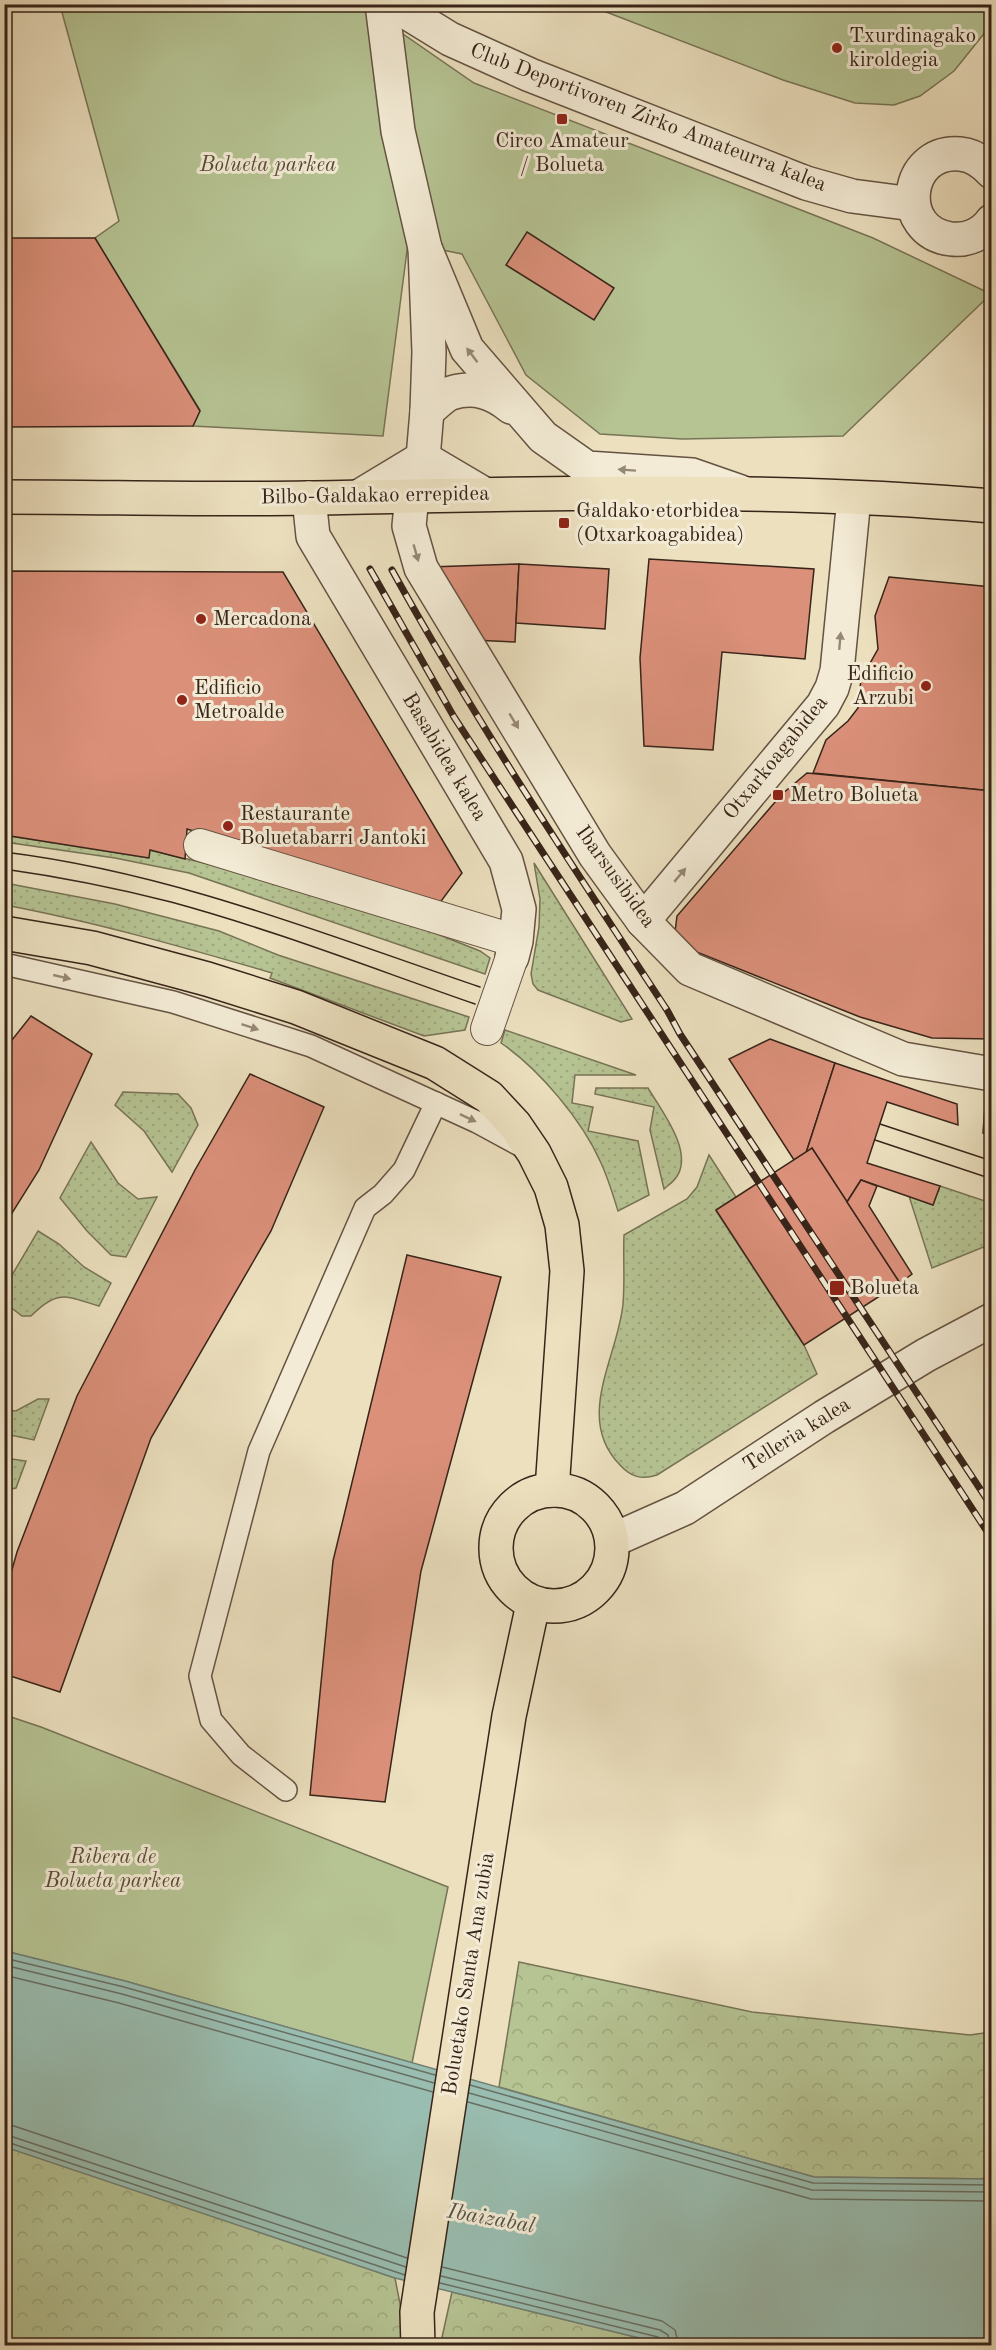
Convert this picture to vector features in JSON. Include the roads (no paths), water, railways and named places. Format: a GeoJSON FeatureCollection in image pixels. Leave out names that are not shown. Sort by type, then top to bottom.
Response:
{"type":"FeatureCollection","features":[{"type":"Feature","properties":{"kind":"main road","name":"Bilbo-Galdakao errepidea"},"geometry":{"type":"LineString","coordinates":[[4,497],[309,498],[484,494],[746,494],[992,506]]}},
{"type":"Feature","properties":{"kind":"main road"},"geometry":{"type":"LineString","coordinates":[[4,933],[92,948],[207,979],[296,1007],[435,1063],[489,1097],[515,1125],[534,1153],[551,1187],[562,1225],[567,1271],[552,1490]]}},
{"type":"Feature","properties":{"kind":"main road"},"geometry":{"type":"LineString","coordinates":[[552,1490],[577,1495],[598,1509],[608,1524],[613,1540],[612,1561],[605,1579],[591,1595],[573,1604],[553,1607],[533,1604],[518,1595],[506,1582],[498,1566],[496,1548],[498,1530],[506,1515],[518,1502],[534,1493],[552,1490]]}},
{"type":"Feature","properties":{"kind":"main road","name":"Boluetako Santa Ana zubia"},"geometry":{"type":"LineString","coordinates":[[418,2346],[417,2312],[509,1716],[533,1604]]}},
{"type":"Feature","properties":{"kind":"street","name":"Bilbo-Galdakao errepidea"},"geometry":{"type":"LineString","coordinates":[[382,4],[398,131],[424,248],[467,349],[543,438],[587,468],[692,474],[746,494]]}},
{"type":"Feature","properties":{"kind":"street","name":"Club Deportivoren Zirko Amateurra kalea"},"geometry":{"type":"LineString","coordinates":[[393,4],[450,39],[530,75],[806,183],[852,196],[913,204]]}},
{"type":"Feature","properties":{"kind":"street"},"geometry":{"type":"LineString","coordinates":[[987,231],[963,239],[945,238],[924,226],[913,204],[913,186],[921,170],[934,159],[951,153],[969,155],[989,163]]}},
{"type":"Feature","properties":{"kind":"street","name":"Ibarsusibidea"},"geometry":{"type":"LineString","coordinates":[[424,248],[429,352],[427,411],[423,458],[412,496],[409,526],[421,568],[595,855],[643,921],[690,969],[903,1059],[992,1074]]}},
{"type":"Feature","properties":{"kind":"street"},"geometry":{"type":"LineString","coordinates":[[427,411],[450,394],[478,390],[491,393],[522,416]]}},
{"type":"Feature","properties":{"kind":"street"},"geometry":{"type":"LineString","coordinates":[[360,496],[423,458],[484,494]]}},
{"type":"Feature","properties":{"kind":"street","name":"Basabidea kalea"},"geometry":{"type":"LineString","coordinates":[[309,498],[314,536],[506,861],[519,909],[514,949],[487,1029]]}},
{"type":"Feature","properties":{"kind":"street","name":"Otxarkoagabidea"},"geometry":{"type":"LineString","coordinates":[[643,921],[823,705],[832,688],[837,671],[854,498]]}},
{"type":"Feature","properties":{"kind":"street"},"geometry":{"type":"LineString","coordinates":[[200,845],[514,949]]}},
{"type":"Feature","properties":{"kind":"street","name":"Telleria kalea"},"geometry":{"type":"LineString","coordinates":[[613,1540],[685,1508],[824,1417],[926,1355],[988,1328]]}},
{"type":"Feature","properties":{"kind":"lane"},"geometry":{"type":"LineString","coordinates":[[4,964],[173,1002],[311,1046],[477,1122],[534,1153]]}},
{"type":"Feature","properties":{"kind":"lane"},"geometry":{"type":"LineString","coordinates":[[286,1790],[241,1755],[211,1720],[200,1677],[259,1451],[365,1208],[383,1194],[404,1170],[436,1103]]}},
{"type":"Feature","properties":{"kind":"water","name":"Ibaizabal"},"geometry":{"type":"Polygon","coordinates":[[[5,1951],[125,1981],[814,2177],[991,2179],[991,2345],[668,2345],[395,2278],[5,2147],[5,1951]]]}},
{"type":"Feature","properties":{"kind":"tram line"},"geometry":{"type":"LineString","coordinates":[[4,852],[65,861],[186,890],[304,926],[480,987]]}},
{"type":"Feature","properties":{"kind":"tram line"},"geometry":{"type":"LineString","coordinates":[[4,869],[171,902],[286,937],[475,1004]]}},
{"type":"Feature","properties":{"kind":"tram line"},"geometry":{"type":"LineString","coordinates":[[880,1124],[992,1161]]}},
{"type":"Feature","properties":{"kind":"tram line"},"geometry":{"type":"LineString","coordinates":[[875,1140],[992,1179]]}},
{"type":"Feature","properties":{"kind":"railway"},"geometry":{"type":"LineString","coordinates":[[370,569],[454,717],[992,1539]]}},
{"type":"Feature","properties":{"kind":"railway"},"geometry":{"type":"LineString","coordinates":[[392,570],[525,793],[667,1010],[680,1034],[992,1507]]}},
{"type":"Feature","properties":{"kind":"place","name":"Txurdinagako kiroldegia"},"geometry":{"type":"Point","coordinates":[837,48]}},
{"type":"Feature","properties":{"kind":"place","name":"Circo Amateur / Bolueta"},"geometry":{"type":"Point","coordinates":[562,119]}},
{"type":"Feature","properties":{"kind":"place","name":"Galdako etorbidea (Otxarkoagabidea)"},"geometry":{"type":"Point","coordinates":[564,523]}},
{"type":"Feature","properties":{"kind":"place","name":"Mercadona"},"geometry":{"type":"Point","coordinates":[201,619]}},
{"type":"Feature","properties":{"kind":"place","name":"Edificio Arzubi"},"geometry":{"type":"Point","coordinates":[926,686]}},
{"type":"Feature","properties":{"kind":"place","name":"Edificio Metroalde"},"geometry":{"type":"Point","coordinates":[182,700]}},
{"type":"Feature","properties":{"kind":"place","name":"Metro Bolueta"},"geometry":{"type":"Point","coordinates":[778,795]}},
{"type":"Feature","properties":{"kind":"place","name":"Restaurante Boluetabarri Jantoki"},"geometry":{"type":"Point","coordinates":[228,826]}},
{"type":"Feature","properties":{"kind":"place","name":"Bolueta"},"geometry":{"type":"Point","coordinates":[837,1288]}},
{"type":"Feature","properties":{"kind":"park label","name":"Bolueta parkea"},"geometry":{"type":"Point","coordinates":[268,165]}},
{"type":"Feature","properties":{"kind":"park label","name":"Ribera de Bolueta parkea"},"geometry":{"type":"Point","coordinates":[113,1869]}}]}
